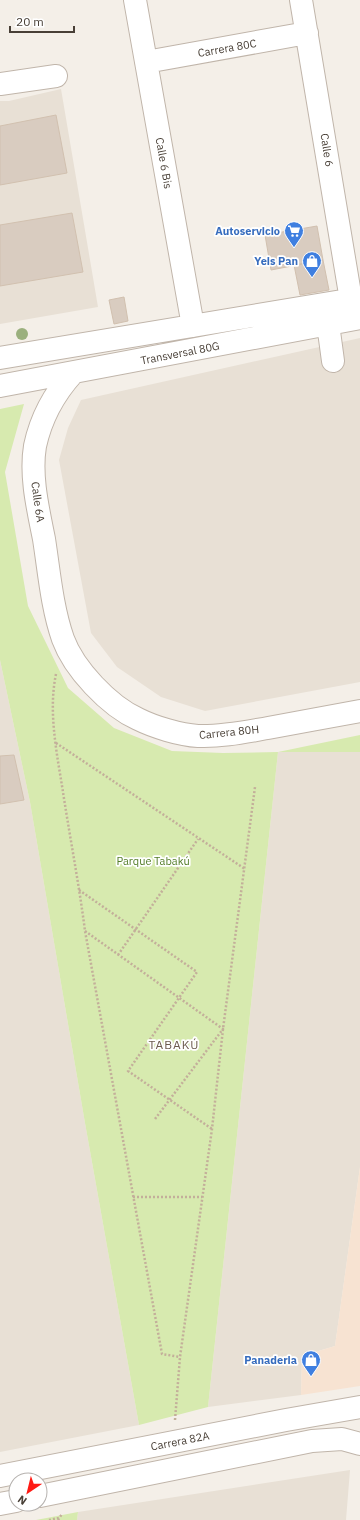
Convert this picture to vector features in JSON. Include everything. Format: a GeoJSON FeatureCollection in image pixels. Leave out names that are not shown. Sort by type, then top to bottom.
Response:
{"type":"FeatureCollection","features":[{"type":"Feature","properties":{"kind":"street","name":"Calle 6 Bis"},"geometry":{"type":"LineString","coordinates":[[135,0],[193,326]]}},
{"type":"Feature","properties":{"kind":"street","name":"Calle 6"},"geometry":{"type":"LineString","coordinates":[[301,0],[357,306]]}},
{"type":"Feature","properties":{"kind":"street","name":"Carrera 80C"},"geometry":{"type":"LineString","coordinates":[[146,62],[307,34]]}},
{"type":"Feature","properties":{"kind":"street"},"geometry":{"type":"LineString","coordinates":[[0,84],[56,76]]}},
{"type":"Feature","properties":{"kind":"street","name":"Transversal 80G"},"geometry":{"type":"LineString","coordinates":[[0,386],[328,324],[357,306]]}},
{"type":"Feature","properties":{"kind":"street"},"geometry":{"type":"LineString","coordinates":[[0,358],[193,326],[357,306]]}},
{"type":"Feature","properties":{"kind":"street"},"geometry":{"type":"LineString","coordinates":[[328,324],[333,361]]}},
{"type":"Feature","properties":{"kind":"street","name":"Calle 6A"},"geometry":{"type":"LineString","coordinates":[[64,640],[58,618],[37,502],[34,474],[35,448],[40,427],[61,386],[73,373]]}},
{"type":"Feature","properties":{"kind":"street","name":"Carrera 80H"},"geometry":{"type":"LineString","coordinates":[[64,640],[72,657],[84,675],[104,697],[137,719],[171,731],[196,736],[214,736],[360,711]]}},
{"type":"Feature","properties":{"kind":"street","name":"Carrera 82A"},"geometry":{"type":"LineString","coordinates":[[0,1476],[360,1407]]}},
{"type":"Feature","properties":{"kind":"street"},"geometry":{"type":"LineString","coordinates":[[48,1494],[312,1441],[342,1438],[360,1444]]}},
{"type":"Feature","properties":{"kind":"path"},"geometry":{"type":"LineString","coordinates":[[64,640],[56,678],[54,705],[55,742],[80,890],[85,931],[162,1354],[180,1357]]}},
{"type":"Feature","properties":{"kind":"path"},"geometry":{"type":"LineString","coordinates":[[55,742],[245,869]]}},
{"type":"Feature","properties":{"kind":"path"},"geometry":{"type":"LineString","coordinates":[[173,1442],[180,1357],[212,1129],[223,1029],[255,787]]}},
{"type":"Feature","properties":{"kind":"path"},"geometry":{"type":"LineString","coordinates":[[118,955],[198,838]]}},
{"type":"Feature","properties":{"kind":"path"},"geometry":{"type":"LineString","coordinates":[[80,890],[196,972],[128,1071],[212,1129]]}},
{"type":"Feature","properties":{"kind":"path"},"geometry":{"type":"LineString","coordinates":[[85,931],[223,1029]]}},
{"type":"Feature","properties":{"kind":"path"},"geometry":{"type":"LineString","coordinates":[[155,1119],[223,1029]]}},
{"type":"Feature","properties":{"kind":"path"},"geometry":{"type":"LineString","coordinates":[[133,1197],[202,1197]]}},
{"type":"Feature","properties":{"kind":"path"},"geometry":{"type":"LineString","coordinates":[[49,1520],[59,1518],[59,1520]]}},
{"type":"Feature","properties":{"kind":"shaded area"},"geometry":{"type":"Polygon","coordinates":[[[61,89],[98,307],[0,324],[0,101],[9,101],[61,89]]]}},
{"type":"Feature","properties":{"kind":"shaded area"},"geometry":{"type":"Polygon","coordinates":[[[360,338],[360,682],[205,711],[161,697],[117,667],[91,633],[59,460],[68,428],[81,400],[360,338]]]}},
{"type":"Feature","properties":{"kind":"shaded area"},"geometry":{"type":"Polygon","coordinates":[[[0,660],[30,802],[139,1425],[0,1452],[0,660]]]}},
{"type":"Feature","properties":{"kind":"shaded area"},"geometry":{"type":"Polygon","coordinates":[[[278,752],[360,752],[360,1167],[335,1346],[302,1356],[301,1395],[208,1407],[278,752]]]}},
{"type":"Feature","properties":{"kind":"shaded area"},"geometry":{"type":"Polygon","coordinates":[[[360,1167],[360,1386],[301,1395],[302,1356],[335,1346],[360,1167]]]}},
{"type":"Feature","properties":{"kind":"shaded area"},"geometry":{"type":"Polygon","coordinates":[[[350,1470],[346,1520],[77,1520],[78,1512],[350,1470]]]}},
{"type":"Feature","properties":{"kind":"green space","name":"Parque Tabakú"},"geometry":{"type":"Polygon","coordinates":[[[24,404],[5,472],[28,606],[68,688],[114,728],[172,751],[223,753],[278,752],[208,1407],[139,1425],[30,802],[0,660],[0,409],[24,404]]]}},
{"type":"Feature","properties":{"kind":"green space"},"geometry":{"type":"Polygon","coordinates":[[[360,735],[360,752],[278,752],[360,735]]]}},
{"type":"Feature","properties":{"kind":"green space"},"geometry":{"type":"Polygon","coordinates":[[[78,1512],[77,1520],[36,1520],[78,1512]]]}},
{"type":"Feature","properties":{"kind":"building"},"geometry":{"type":"Polygon","coordinates":[[[56,115],[67,173],[0,185],[0,126],[56,115]]]}},
{"type":"Feature","properties":{"kind":"building"},"geometry":{"type":"Polygon","coordinates":[[[72,213],[83,272],[0,286],[0,225],[72,213]]]}},
{"type":"Feature","properties":{"kind":"building","name":"Autoservicio"},"geometry":{"type":"Polygon","coordinates":[[[317,226],[323,260],[271,270],[265,235],[317,226]]]}},
{"type":"Feature","properties":{"kind":"building","name":"Yeis Pan"},"geometry":{"type":"Polygon","coordinates":[[[323,260],[329,290],[300,295],[294,265],[323,260]]]}},
{"type":"Feature","properties":{"kind":"building"},"geometry":{"type":"Polygon","coordinates":[[[124,297],[128,321],[114,324],[109,300],[124,297]]]}},
{"type":"Feature","properties":{"kind":"building"},"geometry":{"type":"Polygon","coordinates":[[[14,755],[24,800],[0,804],[0,756],[14,755]]]}},
{"type":"Feature","properties":{"kind":"place","name":"Autoservicio"},"geometry":{"type":"Point","coordinates":[294,248]}},
{"type":"Feature","properties":{"kind":"place","name":"Yeis Pan"},"geometry":{"type":"Point","coordinates":[312,278]}},
{"type":"Feature","properties":{"kind":"place","name":"Panaderia"},"geometry":{"type":"Point","coordinates":[311,1377]}},
{"type":"Feature","properties":{"kind":"district","name":"TABAKÚ"},"geometry":{"type":"Point","coordinates":[174,1044]}}]}
